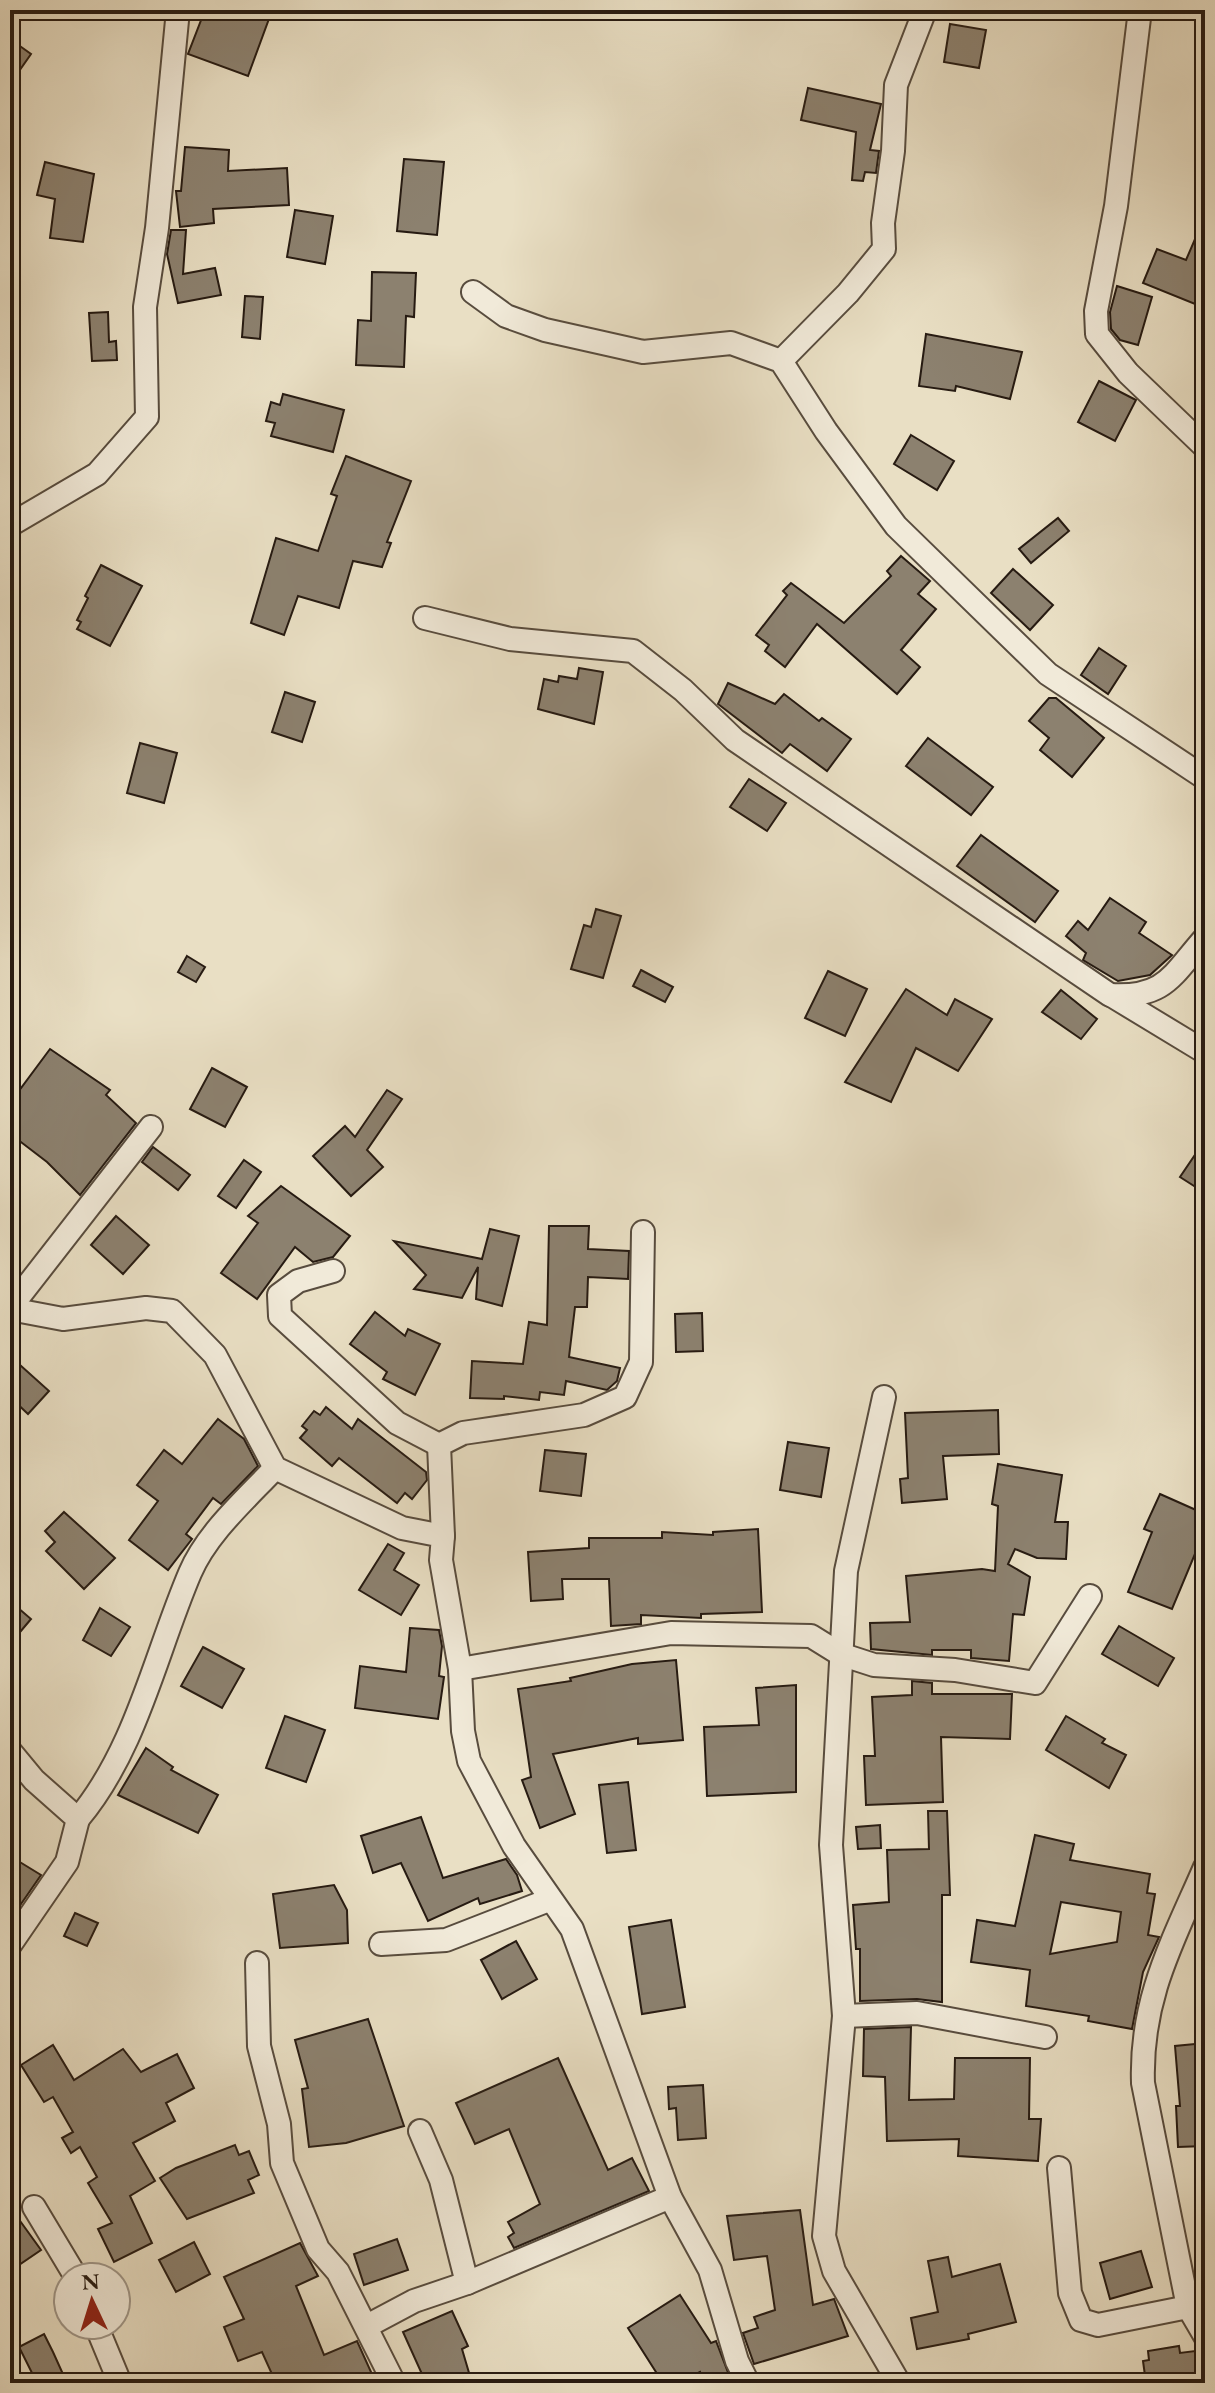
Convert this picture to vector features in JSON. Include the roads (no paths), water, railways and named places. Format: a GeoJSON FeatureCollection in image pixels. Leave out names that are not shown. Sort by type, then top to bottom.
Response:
{"type":"FeatureCollection","features":[{"type":"Feature","properties":{"kind":"street"},"geometry":{"type":"LineString","coordinates":[[10,525],[97,474],[147,417],[145,307],[157,228],[178,10]]}},
{"type":"Feature","properties":{"kind":"street"},"geometry":{"type":"LineString","coordinates":[[781,361],[848,293],[884,249],[883,223],[893,151],[896,85],[925,10]]}},
{"type":"Feature","properties":{"kind":"street"},"geometry":{"type":"LineString","coordinates":[[1140,10],[1116,206],[1096,311],[1097,334],[1128,373],[1205,447]]}},
{"type":"Feature","properties":{"kind":"street"},"geometry":{"type":"LineString","coordinates":[[473,292],[506,316],[519,321],[643,352],[731,343],[781,361],[826,431],[896,526],[1048,674],[1205,778]]}},
{"type":"Feature","properties":{"kind":"street"},"geometry":{"type":"LineString","coordinates":[[425,618],[510,639],[633,651],[683,690],[735,740],[1110,995],[1205,1052]]}},
{"type":"Feature","properties":{"kind":"street"},"geometry":{"type":"LineString","coordinates":[[1110,995],[1130,996],[1154,991],[1171,981],[1205,938]]}},
{"type":"Feature","properties":{"kind":"street"},"geometry":{"type":"LineString","coordinates":[[151,1127],[10,1309],[63,1319],[146,1308],[172,1311],[215,1355],[275,1468],[402,1528],[443,1536]]}},
{"type":"Feature","properties":{"kind":"street"},"geometry":{"type":"LineString","coordinates":[[439,1445],[463,1433],[584,1415],[625,1397],[641,1362],[643,1232]]}},
{"type":"Feature","properties":{"kind":"street"},"geometry":{"type":"LineString","coordinates":[[333,1271],[298,1281],[279,1295],[280,1316],[397,1423],[439,1445]]}},
{"type":"Feature","properties":{"kind":"street"},"geometry":{"type":"LineString","coordinates":[[884,1397],[846,1571],[840,1654],[831,1845],[844,2016],[824,2236],[834,2271],[899,2383]]}},
{"type":"Feature","properties":{"kind":"street"},"geometry":{"type":"LineString","coordinates":[[439,1445],[443,1536],[441,1560],[460,1669],[463,1731],[469,1761],[514,1846],[572,1929],[670,2197],[710,2270],[737,2361],[748,2383]]}},
{"type":"Feature","properties":{"kind":"street"},"geometry":{"type":"LineString","coordinates":[[10,1945],[67,1862],[78,1819],[109,1776],[191,1571],[218,1530],[275,1468]]}},
{"type":"Feature","properties":{"kind":"street"},"geometry":{"type":"LineString","coordinates":[[460,1669],[671,1633],[811,1636],[840,1654],[874,1665],[955,1670],[1035,1683],[1090,1596]]}},
{"type":"Feature","properties":{"kind":"street"},"geometry":{"type":"LineString","coordinates":[[10,1751],[34,1780],[78,1819]]}},
{"type":"Feature","properties":{"kind":"street"},"geometry":{"type":"LineString","coordinates":[[1205,1867],[1160,1971],[1146,2012],[1142,2048],[1143,2083],[1188,2307],[1205,2336]]}},
{"type":"Feature","properties":{"kind":"street"},"geometry":{"type":"LineString","coordinates":[[381,1944],[446,1940],[549,1900]]}},
{"type":"Feature","properties":{"kind":"street"},"geometry":{"type":"LineString","coordinates":[[257,1963],[259,2046],[279,2124],[282,2163],[318,2249],[338,2272],[394,2383]]}},
{"type":"Feature","properties":{"kind":"street"},"geometry":{"type":"LineString","coordinates":[[844,2016],[917,2013],[1045,2037]]}},
{"type":"Feature","properties":{"kind":"street"},"geometry":{"type":"LineString","coordinates":[[420,2131],[441,2180],[467,2283]]}},
{"type":"Feature","properties":{"kind":"street"},"geometry":{"type":"LineString","coordinates":[[1059,2168],[1070,2293],[1081,2320],[1098,2325],[1188,2307]]}},
{"type":"Feature","properties":{"kind":"street"},"geometry":{"type":"LineString","coordinates":[[367,2326],[414,2301],[467,2283],[670,2197]]}},
{"type":"Feature","properties":{"kind":"street"},"geometry":{"type":"LineString","coordinates":[[34,2207],[66,2261]]}},
{"type":"Feature","properties":{"kind":"street"},"geometry":{"type":"LineString","coordinates":[[103,2341],[120,2383]]}}]}
